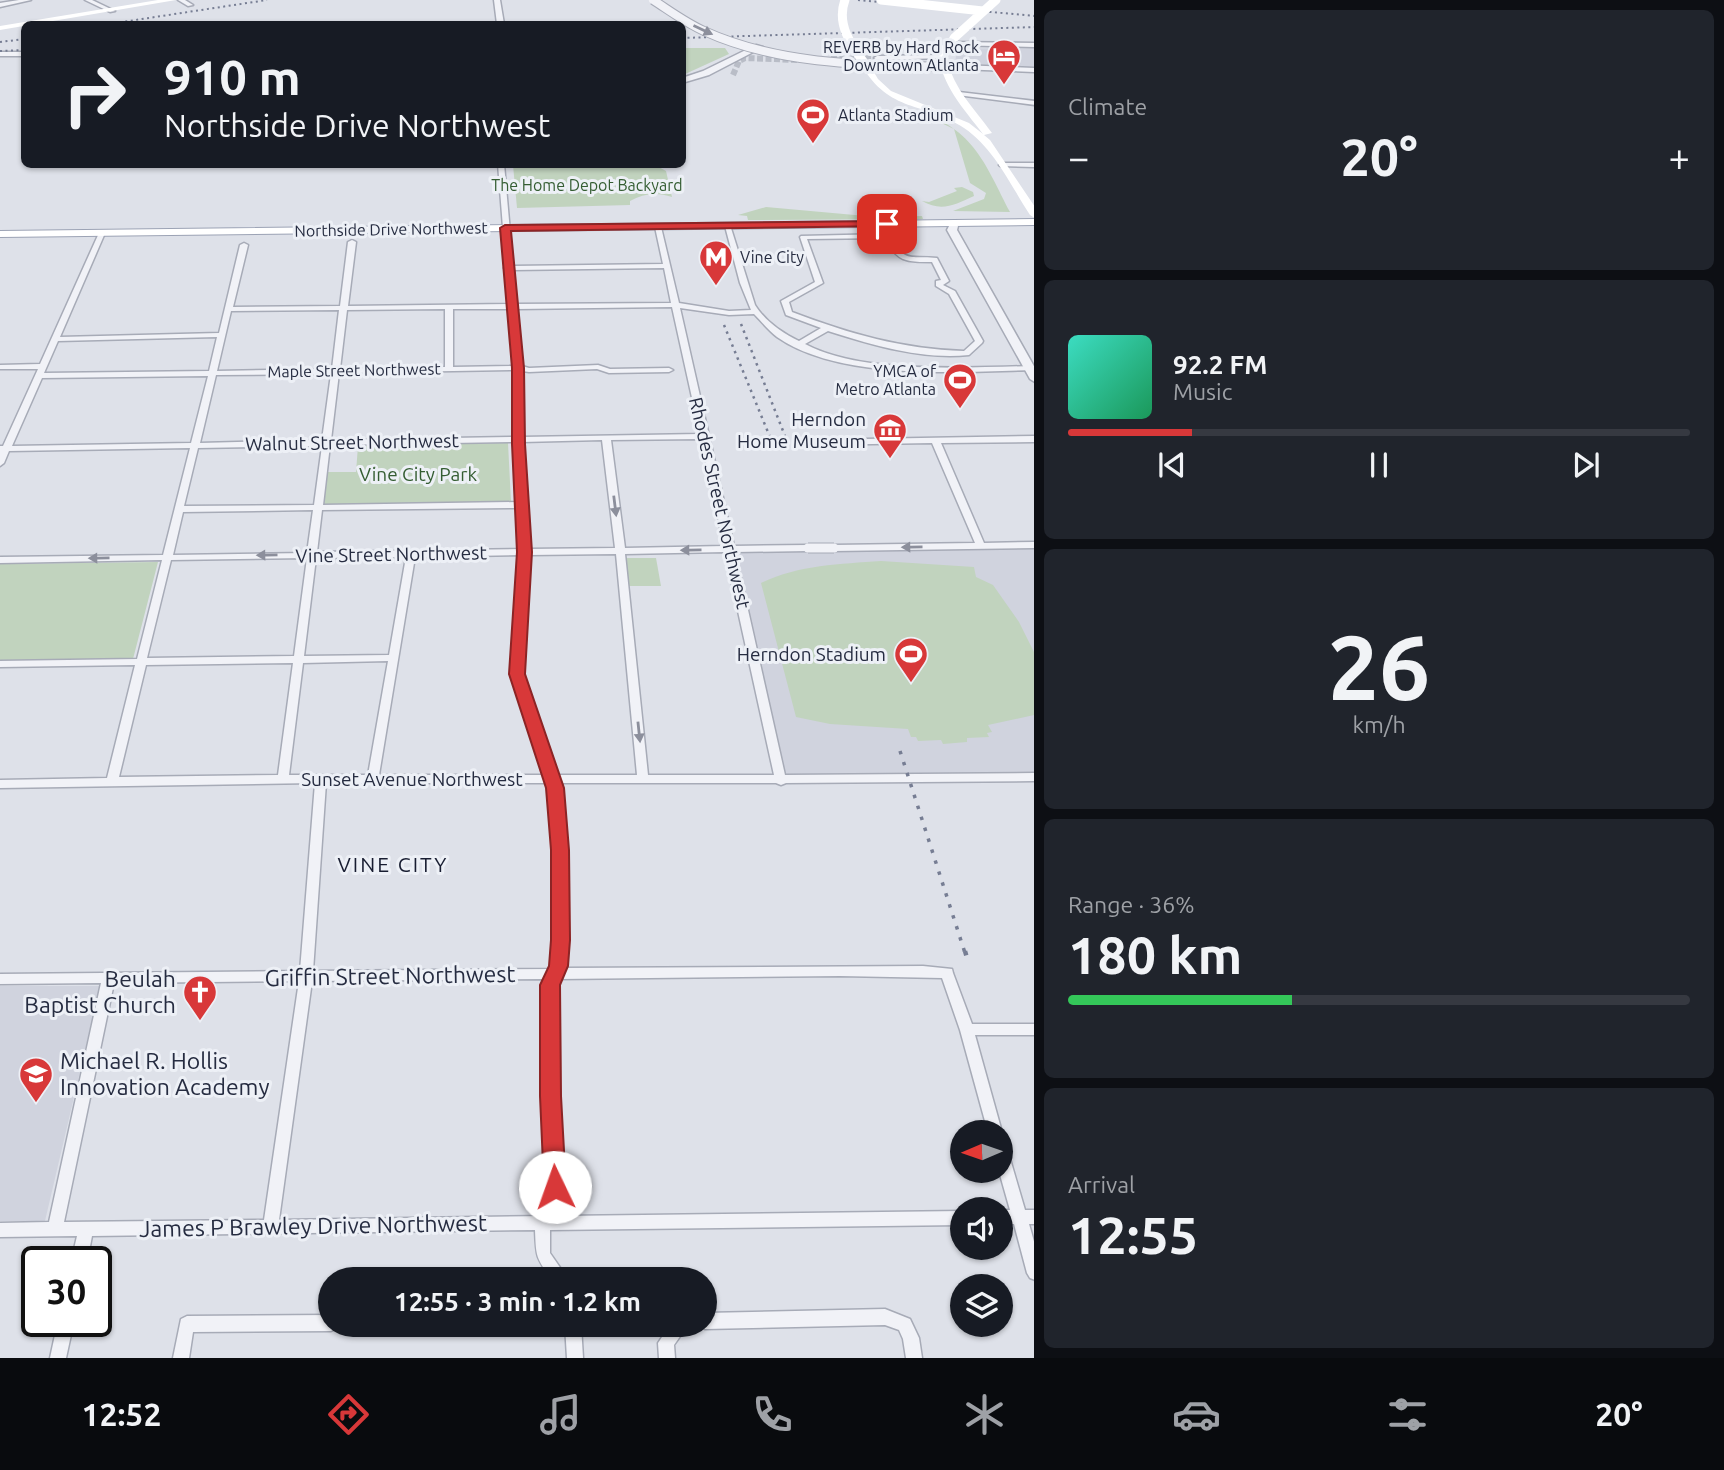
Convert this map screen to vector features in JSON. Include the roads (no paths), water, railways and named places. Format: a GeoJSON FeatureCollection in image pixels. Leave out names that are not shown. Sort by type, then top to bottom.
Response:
{"type":"FeatureCollection","features":[{"type":"Feature","properties":{"kind":"main road"},"geometry":{"type":"LineString","coordinates":[[51,21],[172,0]]}},
{"type":"Feature","properties":{"kind":"main road"},"geometry":{"type":"LineString","coordinates":[[845,0],[840,11],[841,23],[864,64],[883,90],[970,127],[987,142],[1034,215]]}},
{"type":"Feature","properties":{"kind":"main road"},"geometry":{"type":"LineString","coordinates":[[881,0],[983,11]]}},
{"type":"Feature","properties":{"kind":"main road"},"geometry":{"type":"LineString","coordinates":[[987,142],[988,135],[959,94],[942,57],[942,50],[996,0]]}},
{"type":"Feature","properties":{"kind":"main road"},"geometry":{"type":"LineString","coordinates":[[0,28],[21,26]]}},
{"type":"Feature","properties":{"kind":"main road"},"geometry":{"type":"LineString","coordinates":[[953,119],[962,113],[955,98],[959,94]]}},
{"type":"Feature","properties":{"kind":"main road","name":"Northside Drive Northwest"},"geometry":{"type":"LineString","coordinates":[[0,234],[1034,222]]}},
{"type":"Feature","properties":{"kind":"street"},"geometry":{"type":"LineString","coordinates":[[0,5],[28,0]]}},
{"type":"Feature","properties":{"kind":"street"},"geometry":{"type":"LineString","coordinates":[[88,0],[112,11]]}},
{"type":"Feature","properties":{"kind":"street"},"geometry":{"type":"LineString","coordinates":[[181,0],[190,5]]}},
{"type":"Feature","properties":{"kind":"street"},"geometry":{"type":"LineString","coordinates":[[497,0],[500,21]]}},
{"type":"Feature","properties":{"kind":"street"},"geometry":{"type":"LineString","coordinates":[[653,0],[708,33],[816,59],[864,64],[1034,70]]}},
{"type":"Feature","properties":{"kind":"street"},"geometry":{"type":"LineString","coordinates":[[950,41],[1034,45]]}},
{"type":"Feature","properties":{"kind":"street"},"geometry":{"type":"LineString","coordinates":[[686,80],[759,47]]}},
{"type":"Feature","properties":{"kind":"street"},"geometry":{"type":"LineString","coordinates":[[0,54],[21,54]]}},
{"type":"Feature","properties":{"kind":"street"},"geometry":{"type":"LineString","coordinates":[[877,58],[942,57]]}},
{"type":"Feature","properties":{"kind":"street"},"geometry":{"type":"LineString","coordinates":[[959,94],[1034,103]]}},
{"type":"Feature","properties":{"kind":"street"},"geometry":{"type":"LineString","coordinates":[[1002,165],[1034,165]]}},
{"type":"Feature","properties":{"kind":"street"},"geometry":{"type":"LineString","coordinates":[[501,168],[518,368],[518,439],[524,552],[517,674],[552,779],[562,901],[558,966],[550,985],[549,1223],[543,1255],[552,1267]]}},
{"type":"Feature","properties":{"kind":"street"},"geometry":{"type":"LineString","coordinates":[[952,225],[958,230],[1032,365],[1034,379]]}},
{"type":"Feature","properties":{"kind":"street"},"geometry":{"type":"LineString","coordinates":[[728,226],[756,312],[777,332],[800,344],[839,359],[902,369],[1032,365]]}},
{"type":"Feature","properties":{"kind":"street","name":"Rhodes Street Northwest"},"geometry":{"type":"LineString","coordinates":[[658,227],[732,549],[781,781]]}},
{"type":"Feature","properties":{"kind":"street"},"geometry":{"type":"LineString","coordinates":[[0,463],[3,449],[102,233]]}},
{"type":"Feature","properties":{"kind":"street"},"geometry":{"type":"LineString","coordinates":[[800,344],[827,328],[902,350],[966,353],[979,341],[952,293],[940,286],[939,283],[944,281],[934,260],[904,260],[895,254],[887,236],[803,237],[819,283],[785,301],[786,309],[789,313],[827,328]]}},
{"type":"Feature","properties":{"kind":"street"},"geometry":{"type":"LineString","coordinates":[[283,780],[352,242]]}},
{"type":"Feature","properties":{"kind":"street"},"geometry":{"type":"LineString","coordinates":[[112,781],[244,245]]}},
{"type":"Feature","properties":{"kind":"street"},"geometry":{"type":"LineString","coordinates":[[508,268],[666,266]]}},
{"type":"Feature","properties":{"kind":"street"},"geometry":{"type":"LineString","coordinates":[[228,309],[675,305],[729,313],[756,312]]}},
{"type":"Feature","properties":{"kind":"street"},"geometry":{"type":"LineString","coordinates":[[449,306],[449,369]]}},
{"type":"Feature","properties":{"kind":"street"},"geometry":{"type":"LineString","coordinates":[[55,339],[223,335]]}},
{"type":"Feature","properties":{"kind":"street"},"geometry":{"type":"LineString","coordinates":[[0,367],[43,366]]}},
{"type":"Feature","properties":{"kind":"street","name":"Maple Street Northwest"},"geometry":{"type":"LineString","coordinates":[[38,376],[518,368],[669,370]]}},
{"type":"Feature","properties":{"kind":"street","name":"Walnut Street Northwest"},"geometry":{"type":"LineString","coordinates":[[3,449],[705,436]]}},
{"type":"Feature","properties":{"kind":"street"},"geometry":{"type":"LineString","coordinates":[[606,438],[621,551],[643,780]]}},
{"type":"Feature","properties":{"kind":"street"},"geometry":{"type":"LineString","coordinates":[[813,442],[1034,439]]}},
{"type":"Feature","properties":{"kind":"street"},"geometry":{"type":"LineString","coordinates":[[934,440],[981,546]]}},
{"type":"Feature","properties":{"kind":"street"},"geometry":{"type":"LineString","coordinates":[[180,509],[522,505]]}},
{"type":"Feature","properties":{"kind":"street","name":"Vine Street Northwest"},"geometry":{"type":"LineString","coordinates":[[0,561],[1034,545]]}},
{"type":"Feature","properties":{"kind":"street"},"geometry":{"type":"LineString","coordinates":[[373,779],[411,554]]}},
{"type":"Feature","properties":{"kind":"street"},"geometry":{"type":"LineString","coordinates":[[0,664],[394,658]]}},
{"type":"Feature","properties":{"kind":"street","name":"Sunset Avenue Northwest"},"geometry":{"type":"LineString","coordinates":[[0,784],[321,779],[781,781],[1034,777]]}},
{"type":"Feature","properties":{"kind":"street"},"geometry":{"type":"LineString","coordinates":[[271,1226],[306,977],[321,779]]}},
{"type":"Feature","properties":{"kind":"street","name":"Griffin Street Northwest"},"geometry":{"type":"LineString","coordinates":[[0,979],[923,971],[947,973],[967,1030]]}},
{"type":"Feature","properties":{"kind":"street"},"geometry":{"type":"LineString","coordinates":[[55,1229],[109,978]]}},
{"type":"Feature","properties":{"kind":"street"},"geometry":{"type":"LineString","coordinates":[[992,1120],[967,1030],[1034,1028]]}},
{"type":"Feature","properties":{"kind":"street"},"geometry":{"type":"LineString","coordinates":[[1013,1182],[1027,1217],[1034,1273]]}},
{"type":"Feature","properties":{"kind":"street","name":"James P Brawley Drive Northwest"},"geometry":{"type":"LineString","coordinates":[[0,1230],[950,1218]]}},
{"type":"Feature","properties":{"kind":"street"},"geometry":{"type":"LineString","coordinates":[[82,1246],[86,1228]]}},
{"type":"Feature","properties":{"kind":"street"},"geometry":{"type":"LineString","coordinates":[[717,1321],[885,1317],[904,1324],[911,1339],[914,1358]]}},
{"type":"Feature","properties":{"kind":"street"},"geometry":{"type":"LineString","coordinates":[[181,1358],[187,1324],[318,1323]]}},
{"type":"Feature","properties":{"kind":"street"},"geometry":{"type":"LineString","coordinates":[[58,1358],[63,1337]]}},
{"type":"Feature","properties":{"kind":"street"},"geometry":{"type":"LineString","coordinates":[[574,1337],[575,1358]]}},
{"type":"Feature","properties":{"kind":"street"},"geometry":{"type":"LineString","coordinates":[[667,1358],[666,1343],[671,1337]]}},
{"type":"Feature","properties":{"kind":"tunnel"},"geometry":{"type":"LineString","coordinates":[[733,75],[739,61],[745,58],[797,60]]}},
{"type":"Feature","properties":{"kind":"tunnel"},"geometry":{"type":"LineString","coordinates":[[831,59],[877,58]]}},
{"type":"Feature","properties":{"kind":"railway"},"geometry":{"type":"LineString","coordinates":[[129,21],[267,0]]}},
{"type":"Feature","properties":{"kind":"railway"},"geometry":{"type":"LineString","coordinates":[[858,0],[1034,16]]}},
{"type":"Feature","properties":{"kind":"railway"},"geometry":{"type":"LineString","coordinates":[[686,38],[1034,27]]}},
{"type":"Feature","properties":{"kind":"railway"},"geometry":{"type":"LineString","coordinates":[[0,42],[21,39]]}},
{"type":"Feature","properties":{"kind":"railway"},"geometry":{"type":"LineString","coordinates":[[0,51],[21,50]]}},
{"type":"Feature","properties":{"kind":"railway"},"geometry":{"type":"LineString","coordinates":[[741,324],[785,436]]}},
{"type":"Feature","properties":{"kind":"railway"},"geometry":{"type":"LineString","coordinates":[[724,325],[770,437]]}},
{"type":"Feature","properties":{"kind":"railway"},"geometry":{"type":"LineString","coordinates":[[900,751],[965,953]]}},
{"type":"Feature","properties":{"kind":"railway"},"geometry":{"type":"LineString","coordinates":[[965,951],[967,958]]}},
{"type":"Feature","properties":{"kind":"place","name":"REVERB by Hard Rock Downtown Atlanta"},"geometry":{"type":"Point","coordinates":[1004,86]}},
{"type":"Feature","properties":{"kind":"place","name":"Atlanta Stadium"},"geometry":{"type":"Point","coordinates":[813,145]}},
{"type":"Feature","properties":{"kind":"place","name":"Vine City"},"geometry":{"type":"Point","coordinates":[716,287]}},
{"type":"Feature","properties":{"kind":"place","name":"YMCA of Metro Atlanta"},"geometry":{"type":"Point","coordinates":[960,410]}},
{"type":"Feature","properties":{"kind":"place","name":"Herndon Home Museum"},"geometry":{"type":"Point","coordinates":[890,460]}},
{"type":"Feature","properties":{"kind":"place","name":"Herndon Stadium"},"geometry":{"type":"Point","coordinates":[911,684]}},
{"type":"Feature","properties":{"kind":"place","name":"Beulah Baptist Church"},"geometry":{"type":"Point","coordinates":[200,1022]}},
{"type":"Feature","properties":{"kind":"place","name":"Michael R. Hollis Innovation Academy"},"geometry":{"type":"Point","coordinates":[36,1104]}},
{"type":"Feature","properties":{"kind":"district","name":"VINE CITY"},"geometry":{"type":"Point","coordinates":[393,865]}},
{"type":"Feature","properties":{"kind":"park label","name":"The Home Depot Backyard"},"geometry":{"type":"Point","coordinates":[587,185]}},
{"type":"Feature","properties":{"kind":"park label","name":"Vine City Park"},"geometry":{"type":"Point","coordinates":[418,474]}}]}
